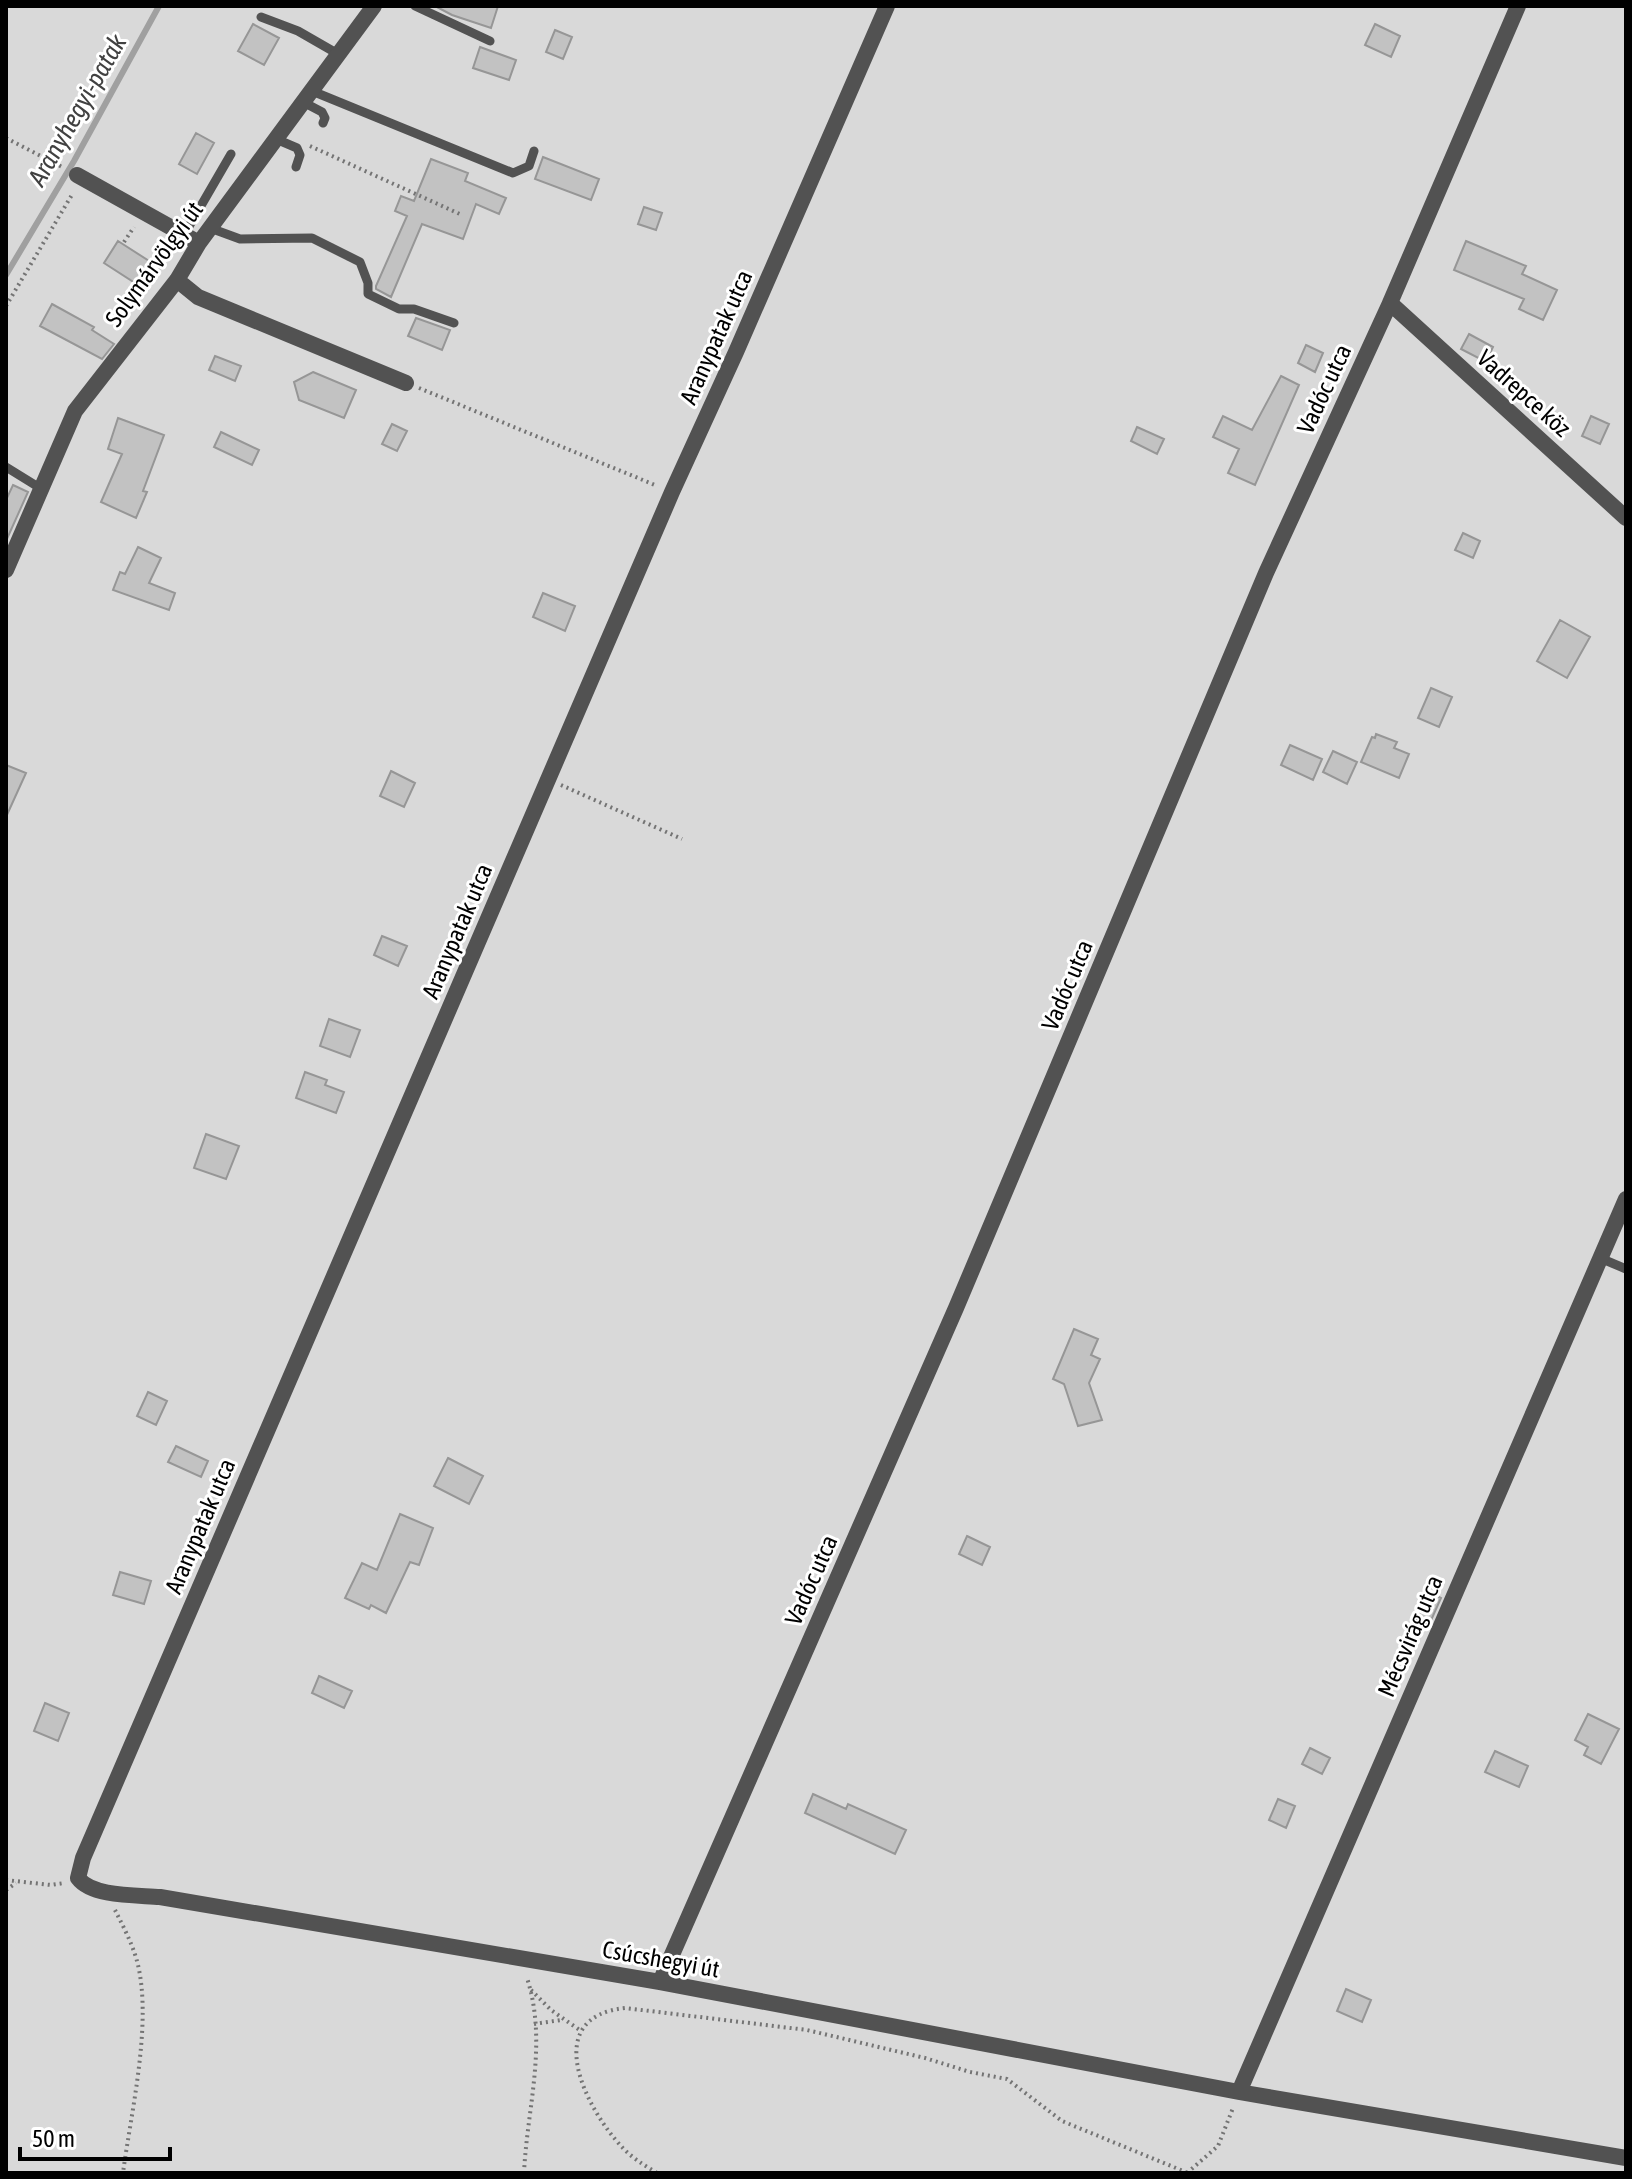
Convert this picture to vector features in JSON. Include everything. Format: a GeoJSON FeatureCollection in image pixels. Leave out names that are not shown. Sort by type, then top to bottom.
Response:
{"type":"FeatureCollection","features":[{"type":"Feature","properties":{"kind":"street","name":"Solymárvölgyi út"},"geometry":{"type":"LineString","coordinates":[[8,559],[75,411],[177,280],[192,239],[210,228],[374,6]]}},
{"type":"Feature","properties":{"kind":"street","name":"Aranypatak utca"},"geometry":{"type":"LineString","coordinates":[[78,1878],[83,1858],[548,779],[887,6]]}},
{"type":"Feature","properties":{"kind":"street","name":"Vadóc utca"},"geometry":{"type":"LineString","coordinates":[[660,1982],[956,1308],[1266,573],[1390,303],[1518,6]]}},
{"type":"Feature","properties":{"kind":"street"},"geometry":{"type":"LineString","coordinates":[[80,176],[192,239]]}},
{"type":"Feature","properties":{"kind":"street"},"geometry":{"type":"LineString","coordinates":[[177,280],[198,297],[406,383]]}},
{"type":"Feature","properties":{"kind":"street","name":"Vadrepce köz"},"geometry":{"type":"LineString","coordinates":[[1390,303],[1626,518]]}},
{"type":"Feature","properties":{"kind":"street","name":"Mécsvirág utca"},"geometry":{"type":"LineString","coordinates":[[1239,2092],[1626,1199]]}},
{"type":"Feature","properties":{"kind":"street","name":"Csúcshegyi út"},"geometry":{"type":"LineString","coordinates":[[78,1878],[87,1887],[100,1891],[160,1897],[660,1982],[1239,2092],[1626,2158]]}},
{"type":"Feature","properties":{"kind":"lane"},"geometry":{"type":"LineString","coordinates":[[415,6],[490,41]]}},
{"type":"Feature","properties":{"kind":"lane"},"geometry":{"type":"LineString","coordinates":[[261,17],[298,31],[338,54]]}},
{"type":"Feature","properties":{"kind":"lane"},"geometry":{"type":"LineString","coordinates":[[307,97],[322,112],[325,118],[323,123]]}},
{"type":"Feature","properties":{"kind":"lane"},"geometry":{"type":"LineString","coordinates":[[307,97],[513,173],[529,166],[534,151]]}},
{"type":"Feature","properties":{"kind":"lane"},"geometry":{"type":"LineString","coordinates":[[276,139],[297,148],[300,155],[296,167]]}},
{"type":"Feature","properties":{"kind":"lane"},"geometry":{"type":"LineString","coordinates":[[192,239],[231,154]]}},
{"type":"Feature","properties":{"kind":"lane"},"geometry":{"type":"LineString","coordinates":[[210,228],[240,239],[312,238],[360,262],[368,283],[368,294],[399,309],[414,309],[454,323]]}},
{"type":"Feature","properties":{"kind":"lane"},"geometry":{"type":"LineString","coordinates":[[6,467],[40,488]]}},
{"type":"Feature","properties":{"kind":"lane"},"geometry":{"type":"LineString","coordinates":[[1600,1258],[1626,1269]]}},
{"type":"Feature","properties":{"kind":"path"},"geometry":{"type":"LineString","coordinates":[[6,138],[54,162]]}},
{"type":"Feature","properties":{"kind":"path"},"geometry":{"type":"LineString","coordinates":[[297,148],[306,144],[462,215]]}},
{"type":"Feature","properties":{"kind":"path"},"geometry":{"type":"LineString","coordinates":[[6,306],[80,176]]}},
{"type":"Feature","properties":{"kind":"path"},"geometry":{"type":"LineString","coordinates":[[406,383],[639,479]]}},
{"type":"Feature","properties":{"kind":"path"},"geometry":{"type":"LineString","coordinates":[[548,779],[682,839]]}},
{"type":"Feature","properties":{"kind":"path"},"geometry":{"type":"LineString","coordinates":[[6,1880],[51,1885],[78,1878]]}},
{"type":"Feature","properties":{"kind":"path"},"geometry":{"type":"LineString","coordinates":[[6,1890],[18,1882]]}},
{"type":"Feature","properties":{"kind":"path"},"geometry":{"type":"LineString","coordinates":[[100,1891],[127,1933],[141,1984],[141,2035],[123,2173]]}},
{"type":"Feature","properties":{"kind":"path"},"geometry":{"type":"LineString","coordinates":[[522,1960],[531,1990],[538,2061],[524,2173]]}},
{"type":"Feature","properties":{"kind":"path"},"geometry":{"type":"LineString","coordinates":[[531,1990],[563,2020],[581,2031]]}},
{"type":"Feature","properties":{"kind":"path"},"geometry":{"type":"LineString","coordinates":[[657,2173],[623,2149],[588,2099],[576,2047],[581,2031],[601,2014],[625,2008],[807,2030],[1007,2079],[1062,2121],[1188,2173],[1218,2146],[1239,2092]]}},
{"type":"Feature","properties":{"kind":"path"},"geometry":{"type":"LineString","coordinates":[[534,2024],[563,2020]]}},
{"type":"Feature","properties":{"kind":"shaded area"},"geometry":{"type":"Polygon","coordinates":[[[6,6],[1626,6],[1626,2173],[6,2173],[6,6]]]}},
{"type":"Feature","properties":{"kind":"building"},"geometry":{"type":"Polygon","coordinates":[[[435,6],[498,6],[491,28],[435,6]]]}},
{"type":"Feature","properties":{"kind":"building"},"geometry":{"type":"Polygon","coordinates":[[[253,24],[279,38],[264,65],[238,51],[253,24]]]}},
{"type":"Feature","properties":{"kind":"building"},"geometry":{"type":"Polygon","coordinates":[[[1375,24],[1400,36],[1391,57],[1365,45],[1375,24]]]}},
{"type":"Feature","properties":{"kind":"building"},"geometry":{"type":"Polygon","coordinates":[[[555,30],[572,37],[563,59],[546,52],[555,30]]]}},
{"type":"Feature","properties":{"kind":"building"},"geometry":{"type":"Polygon","coordinates":[[[480,47],[516,60],[509,80],[473,68],[480,47]]]}},
{"type":"Feature","properties":{"kind":"building"},"geometry":{"type":"Polygon","coordinates":[[[196,133],[214,143],[197,174],[179,164],[196,133]]]}},
{"type":"Feature","properties":{"kind":"building"},"geometry":{"type":"Polygon","coordinates":[[[543,157],[599,179],[591,200],[535,179],[543,157]]]}},
{"type":"Feature","properties":{"kind":"building"},"geometry":{"type":"Polygon","coordinates":[[[431,159],[468,173],[465,181],[506,198],[499,214],[476,204],[463,239],[422,224],[391,297],[376,289],[376,286],[407,216],[395,211],[401,196],[414,201],[431,159]]]}},
{"type":"Feature","properties":{"kind":"building"},"geometry":{"type":"Polygon","coordinates":[[[644,207],[662,213],[656,230],[638,224],[644,207]]]}},
{"type":"Feature","properties":{"kind":"building"},"geometry":{"type":"Polygon","coordinates":[[[118,241],[160,268],[146,290],[104,263],[118,241]]]}},
{"type":"Feature","properties":{"kind":"building"},"geometry":{"type":"Polygon","coordinates":[[[1466,241],[1526,266],[1522,274],[1557,290],[1543,320],[1519,309],[1524,299],[1454,270],[1466,241]]]}},
{"type":"Feature","properties":{"kind":"building"},"geometry":{"type":"Polygon","coordinates":[[[52,304],[94,327],[92,330],[114,344],[102,359],[40,326],[52,304]]]}},
{"type":"Feature","properties":{"kind":"building"},"geometry":{"type":"Polygon","coordinates":[[[416,318],[450,330],[442,350],[408,336],[416,318]]]}},
{"type":"Feature","properties":{"kind":"building"},"geometry":{"type":"Polygon","coordinates":[[[1469,334],[1493,347],[1486,362],[1461,349],[1469,334]]]}},
{"type":"Feature","properties":{"kind":"building"},"geometry":{"type":"Polygon","coordinates":[[[1306,345],[1323,353],[1315,372],[1298,363],[1306,345]]]}},
{"type":"Feature","properties":{"kind":"building"},"geometry":{"type":"Polygon","coordinates":[[[215,356],[241,366],[235,381],[209,370],[215,356]]]}},
{"type":"Feature","properties":{"kind":"building"},"geometry":{"type":"Polygon","coordinates":[[[313,372],[356,390],[344,418],[299,400],[294,382],[313,372]]]}},
{"type":"Feature","properties":{"kind":"building"},"geometry":{"type":"Polygon","coordinates":[[[1281,376],[1299,385],[1255,485],[1228,473],[1239,449],[1213,437],[1223,416],[1252,430],[1281,376]]]}},
{"type":"Feature","properties":{"kind":"building"},"geometry":{"type":"Polygon","coordinates":[[[1591,416],[1609,424],[1600,444],[1582,436],[1591,416]]]}},
{"type":"Feature","properties":{"kind":"building"},"geometry":{"type":"Polygon","coordinates":[[[118,418],[164,435],[136,518],[101,502],[122,454],[108,449],[118,418]]]}},
{"type":"Feature","properties":{"kind":"building"},"geometry":{"type":"Polygon","coordinates":[[[392,424],[407,431],[397,451],[382,444],[392,424]]]}},
{"type":"Feature","properties":{"kind":"building"},"geometry":{"type":"Polygon","coordinates":[[[1137,427],[1164,439],[1157,454],[1131,441],[1137,427]]]}},
{"type":"Feature","properties":{"kind":"building"},"geometry":{"type":"Polygon","coordinates":[[[221,432],[259,450],[252,465],[214,447],[221,432]]]}},
{"type":"Feature","properties":{"kind":"building"},"geometry":{"type":"Polygon","coordinates":[[[13,485],[28,492],[6,541],[6,500],[13,485]]]}},
{"type":"Feature","properties":{"kind":"building"},"geometry":{"type":"Polygon","coordinates":[[[1463,533],[1480,541],[1473,558],[1455,550],[1463,533]]]}},
{"type":"Feature","properties":{"kind":"building"},"geometry":{"type":"Polygon","coordinates":[[[138,547],[161,558],[149,583],[175,593],[169,610],[113,590],[120,572],[125,574],[138,547]]]}},
{"type":"Feature","properties":{"kind":"building"},"geometry":{"type":"Polygon","coordinates":[[[543,593],[575,606],[565,631],[533,617],[543,593]]]}},
{"type":"Feature","properties":{"kind":"building"},"geometry":{"type":"Polygon","coordinates":[[[1560,620],[1590,637],[1567,678],[1537,661],[1560,620]]]}},
{"type":"Feature","properties":{"kind":"building"},"geometry":{"type":"Polygon","coordinates":[[[1431,688],[1452,697],[1439,727],[1418,718],[1431,688]]]}},
{"type":"Feature","properties":{"kind":"building"},"geometry":{"type":"Polygon","coordinates":[[[1376,734],[1397,742],[1394,748],[1409,754],[1399,778],[1361,762],[1376,734]]]}},
{"type":"Feature","properties":{"kind":"building"},"geometry":{"type":"Polygon","coordinates":[[[1290,745],[1322,759],[1313,780],[1281,765],[1290,745]]]}},
{"type":"Feature","properties":{"kind":"building"},"geometry":{"type":"Polygon","coordinates":[[[1333,751],[1357,762],[1347,784],[1323,772],[1333,751]]]}},
{"type":"Feature","properties":{"kind":"building"},"geometry":{"type":"Polygon","coordinates":[[[6,765],[26,773],[6,817],[6,765]]]}},
{"type":"Feature","properties":{"kind":"building"},"geometry":{"type":"Polygon","coordinates":[[[391,771],[415,783],[404,807],[380,796],[391,771]]]}},
{"type":"Feature","properties":{"kind":"building"},"geometry":{"type":"Polygon","coordinates":[[[382,936],[407,946],[398,966],[374,955],[382,936]]]}},
{"type":"Feature","properties":{"kind":"building"},"geometry":{"type":"Polygon","coordinates":[[[329,1019],[360,1030],[350,1057],[320,1046],[329,1019]]]}},
{"type":"Feature","properties":{"kind":"building"},"geometry":{"type":"Polygon","coordinates":[[[305,1072],[327,1080],[325,1085],[344,1092],[336,1113],[296,1098],[305,1072]]]}},
{"type":"Feature","properties":{"kind":"building"},"geometry":{"type":"Polygon","coordinates":[[[206,1134],[239,1146],[226,1179],[194,1168],[206,1134]]]}},
{"type":"Feature","properties":{"kind":"building"},"geometry":{"type":"Polygon","coordinates":[[[1074,1329],[1098,1339],[1091,1355],[1100,1359],[1089,1383],[1102,1420],[1078,1426],[1064,1384],[1053,1379],[1074,1329]]]}},
{"type":"Feature","properties":{"kind":"building"},"geometry":{"type":"Polygon","coordinates":[[[148,1392],[167,1401],[156,1425],[137,1416],[148,1392]]]}},
{"type":"Feature","properties":{"kind":"building"},"geometry":{"type":"Polygon","coordinates":[[[176,1446],[208,1461],[201,1477],[168,1462],[176,1446]]]}},
{"type":"Feature","properties":{"kind":"building"},"geometry":{"type":"Polygon","coordinates":[[[448,1458],[483,1476],[469,1504],[434,1486],[448,1458]]]}},
{"type":"Feature","properties":{"kind":"building"},"geometry":{"type":"Polygon","coordinates":[[[400,1514],[433,1528],[419,1565],[410,1562],[386,1613],[345,1598],[362,1563],[377,1570],[400,1514]]]}},
{"type":"Feature","properties":{"kind":"building"},"geometry":{"type":"Polygon","coordinates":[[[967,1536],[990,1547],[982,1565],[959,1554],[967,1536]]]}},
{"type":"Feature","properties":{"kind":"building"},"geometry":{"type":"Polygon","coordinates":[[[120,1572],[151,1581],[144,1604],[113,1595],[120,1572]]]}},
{"type":"Feature","properties":{"kind":"building"},"geometry":{"type":"Polygon","coordinates":[[[1429,1592],[1441,1598],[1429,1625],[1417,1619],[1429,1592]]]}},
{"type":"Feature","properties":{"kind":"building"},"geometry":{"type":"Polygon","coordinates":[[[319,1676],[352,1691],[344,1708],[312,1693],[319,1676]]]}},
{"type":"Feature","properties":{"kind":"building"},"geometry":{"type":"Polygon","coordinates":[[[45,1703],[69,1713],[58,1741],[34,1731],[45,1703]]]}},
{"type":"Feature","properties":{"kind":"building"},"geometry":{"type":"Polygon","coordinates":[[[1588,1714],[1619,1729],[1601,1764],[1584,1755],[1588,1747],[1575,1740],[1588,1714]]]}},
{"type":"Feature","properties":{"kind":"building"},"geometry":{"type":"Polygon","coordinates":[[[1310,1748],[1330,1758],[1322,1774],[1302,1764],[1310,1748]]]}},
{"type":"Feature","properties":{"kind":"building"},"geometry":{"type":"Polygon","coordinates":[[[1495,1751],[1528,1766],[1519,1787],[1485,1772],[1495,1751]]]}},
{"type":"Feature","properties":{"kind":"building"},"geometry":{"type":"Polygon","coordinates":[[[813,1794],[846,1809],[848,1804],[906,1830],[895,1854],[805,1813],[813,1794]]]}},
{"type":"Feature","properties":{"kind":"building"},"geometry":{"type":"Polygon","coordinates":[[[1278,1799],[1295,1806],[1286,1828],[1269,1820],[1278,1799]]]}},
{"type":"Feature","properties":{"kind":"building"},"geometry":{"type":"Polygon","coordinates":[[[1346,1989],[1371,2000],[1362,2022],[1337,2011],[1346,1989]]]}},
{"type":"Feature","properties":{"kind":"waterway","name":"Aranyhegyi-patak"},"geometry":{"type":"LineString","coordinates":[[6,275],[74,161],[159,6]]}}]}
